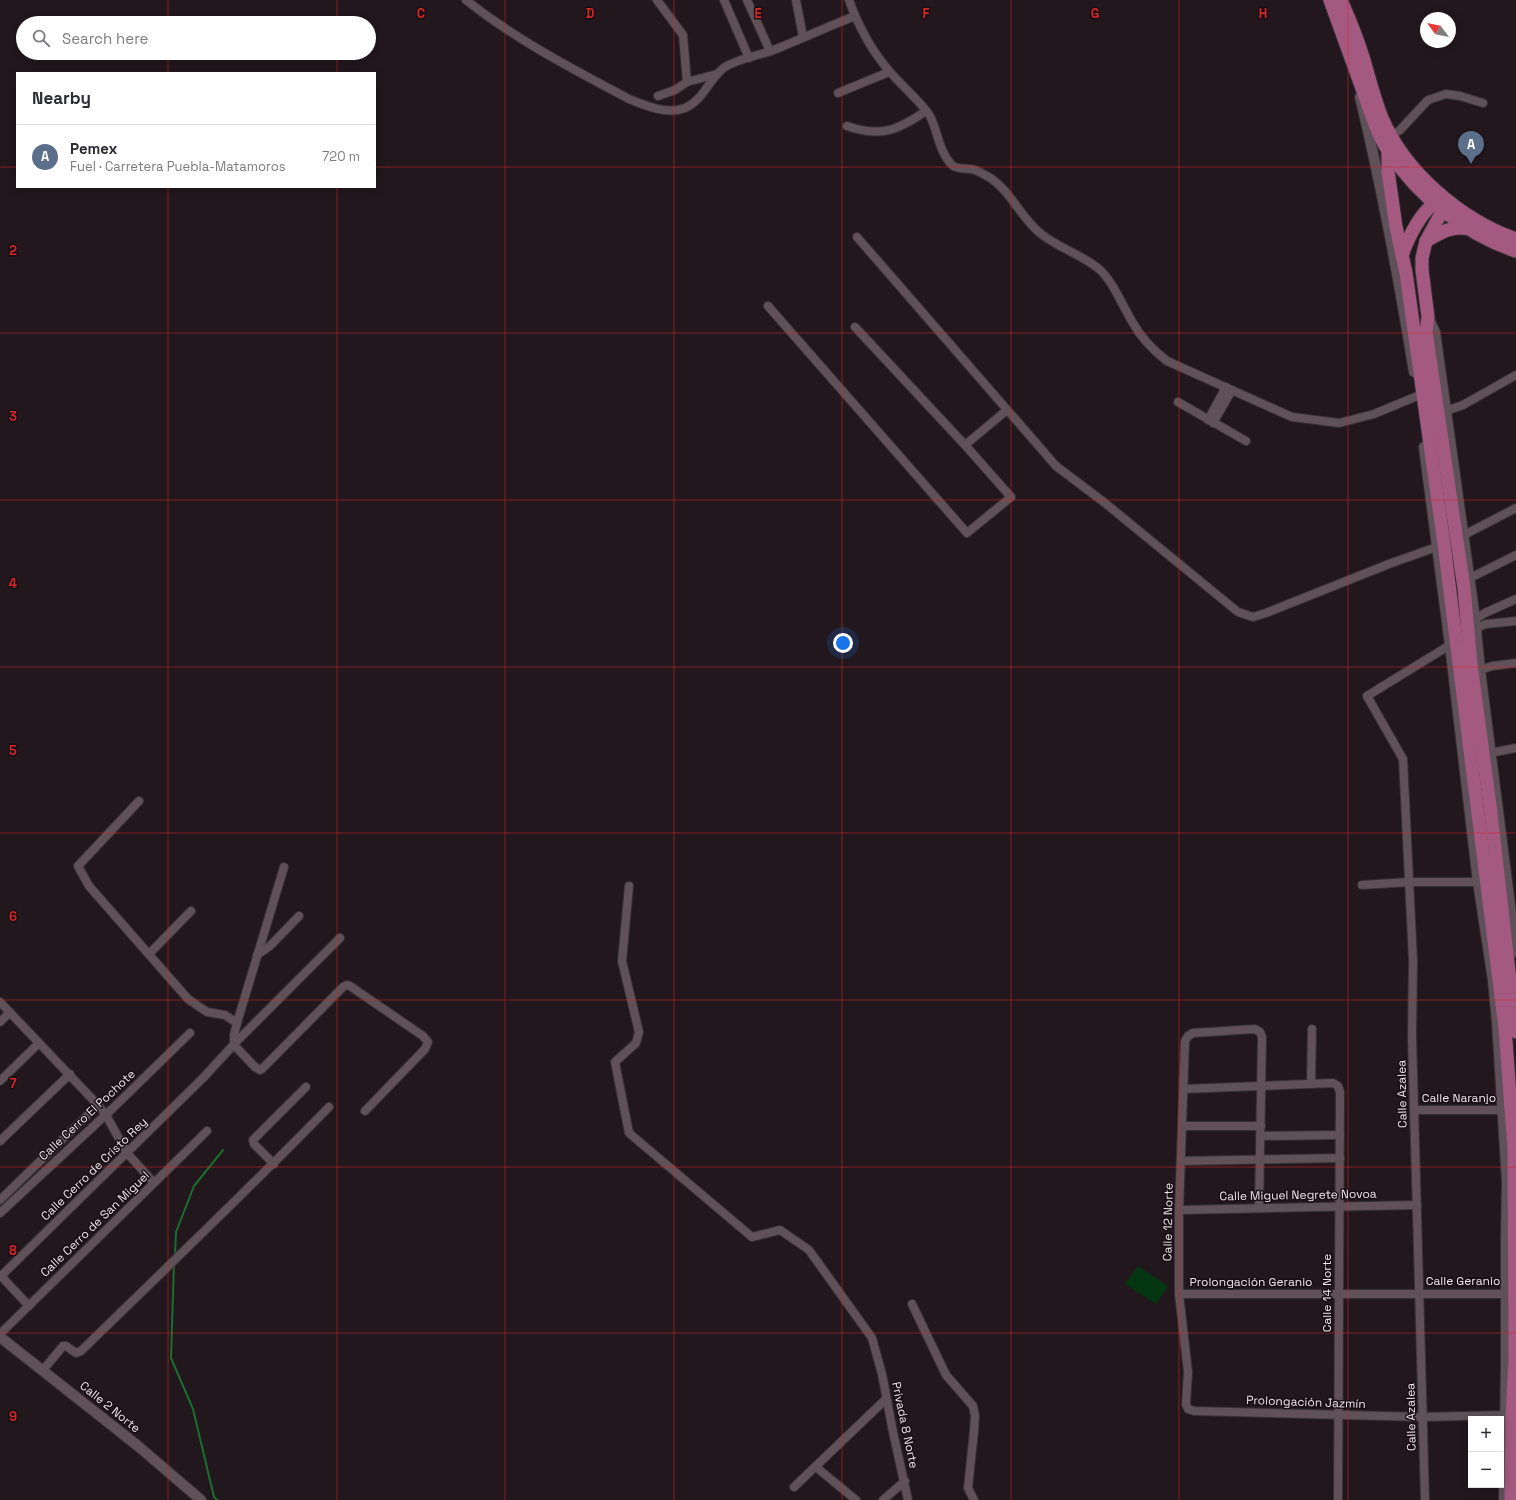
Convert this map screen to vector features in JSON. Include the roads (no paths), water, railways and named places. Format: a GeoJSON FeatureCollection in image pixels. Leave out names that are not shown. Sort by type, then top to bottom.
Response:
{"type":"FeatureCollection","features":[{"type":"Feature","properties":{"kind":"main road"},"geometry":{"type":"LineString","coordinates":[[1340,1],[1336,16],[1372,116],[1388,152],[1410,178],[1442,202],[1473,231]]}},
{"type":"Feature","properties":{"kind":"main road"},"geometry":{"type":"LineString","coordinates":[[1340,1],[1362,55],[1382,117],[1391,136],[1442,202],[1481,224],[1516,239]]}},
{"type":"Feature","properties":{"kind":"main road"},"geometry":{"type":"LineString","coordinates":[[1388,152],[1388,171],[1396,227],[1425,393],[1440,546],[1498,970],[1511,1102],[1514,1149],[1515,1359],[1512,1417],[1511,1500]]}},
{"type":"Feature","properties":{"kind":"main road"},"geometry":{"type":"LineString","coordinates":[[1442,202],[1426,241],[1422,258],[1422,270],[1428,317],[1426,332],[1425,393],[1460,537],[1471,664],[1491,813],[1516,1032]]}},
{"type":"Feature","properties":{"kind":"main road"},"geometry":{"type":"LineString","coordinates":[[1399,285],[1402,256],[1410,236],[1417,224],[1442,202]]}},
{"type":"Feature","properties":{"kind":"main road"},"geometry":{"type":"LineString","coordinates":[[1426,241],[1450,229],[1464,228],[1473,231],[1492,242],[1516,251]]}},
{"type":"Feature","properties":{"kind":"street"},"geometry":{"type":"LineString","coordinates":[[466,0],[490,19],[525,41],[629,99],[646,106],[674,110],[686,108],[700,97],[717,74],[726,67],[770,51],[855,16]]}},
{"type":"Feature","properties":{"kind":"street"},"geometry":{"type":"LineString","coordinates":[[657,0],[683,35],[687,82]]}},
{"type":"Feature","properties":{"kind":"street"},"geometry":{"type":"LineString","coordinates":[[724,0],[749,58]]}},
{"type":"Feature","properties":{"kind":"street"},"geometry":{"type":"LineString","coordinates":[[747,0],[770,51]]}},
{"type":"Feature","properties":{"kind":"street"},"geometry":{"type":"LineString","coordinates":[[796,0],[803,37]]}},
{"type":"Feature","properties":{"kind":"street"},"geometry":{"type":"LineString","coordinates":[[849,0],[855,16],[878,57],[889,72],[929,115],[945,157],[954,167],[975,170],[989,177],[1009,195],[1038,232],[1059,246],[1087,260],[1100,270],[1108,280],[1134,325],[1151,348],[1167,361],[1292,416],[1339,423],[1374,414],[1425,393],[1399,285],[1374,154],[1349,53]]}},
{"type":"Feature","properties":{"kind":"street"},"geometry":{"type":"LineString","coordinates":[[838,93],[889,72]]}},
{"type":"Feature","properties":{"kind":"street"},"geometry":{"type":"LineString","coordinates":[[658,96],[675,90],[687,82],[717,74]]}},
{"type":"Feature","properties":{"kind":"street"},"geometry":{"type":"LineString","coordinates":[[1391,136],[1400,130],[1428,100],[1446,94],[1460,96],[1483,103]]}},
{"type":"Feature","properties":{"kind":"street"},"geometry":{"type":"LineString","coordinates":[[847,126],[858,130],[875,132],[892,130],[908,123],[926,111]]}},
{"type":"Feature","properties":{"kind":"street"},"geometry":{"type":"LineString","coordinates":[[856,237],[1056,466],[1105,503],[1238,612],[1253,617],[1389,564],[1440,546],[1516,508]]}},
{"type":"Feature","properties":{"kind":"street"},"geometry":{"type":"LineString","coordinates":[[768,306],[967,533],[1011,497],[965,445],[855,327]]}},
{"type":"Feature","properties":{"kind":"street"},"geometry":{"type":"LineString","coordinates":[[1428,317],[1435,332],[1446,411],[1460,537],[1470,578],[1490,753],[1513,896],[1516,952]]}},
{"type":"Feature","properties":{"kind":"street"},"geometry":{"type":"LineString","coordinates":[[1446,411],[1463,405],[1516,375]]}},
{"type":"Feature","properties":{"kind":"street"},"geometry":{"type":"LineString","coordinates":[[1210,421],[1229,389]]}},
{"type":"Feature","properties":{"kind":"street"},"geometry":{"type":"LineString","coordinates":[[1178,402],[1246,442]]}},
{"type":"Feature","properties":{"kind":"street"},"geometry":{"type":"LineString","coordinates":[[965,445],[1008,410]]}},
{"type":"Feature","properties":{"kind":"street"},"geometry":{"type":"LineString","coordinates":[[1440,546],[1478,882],[1493,980],[1503,1110],[1507,1182],[1504,1500]]}},
{"type":"Feature","properties":{"kind":"street"},"geometry":{"type":"LineString","coordinates":[[1470,578],[1516,555]]}},
{"type":"Feature","properties":{"kind":"street"},"geometry":{"type":"LineString","coordinates":[[1476,623],[1484,613],[1516,598]]}},
{"type":"Feature","properties":{"kind":"street"},"geometry":{"type":"LineString","coordinates":[[1476,623],[1486,624],[1516,621]]}},
{"type":"Feature","properties":{"kind":"street","name":"Calle Azalea"},"geometry":{"type":"LineString","coordinates":[[1425,1500],[1412,1037],[1413,960],[1403,759],[1367,696],[1450,645]]}},
{"type":"Feature","properties":{"kind":"street"},"geometry":{"type":"LineString","coordinates":[[1480,670],[1492,666],[1516,663]]}},
{"type":"Feature","properties":{"kind":"street"},"geometry":{"type":"LineString","coordinates":[[1490,753],[1516,748]]}},
{"type":"Feature","properties":{"kind":"street"},"geometry":{"type":"LineString","coordinates":[[139,801],[78,866],[89,886],[188,999],[207,1012],[224,1015],[237,1023]]}},
{"type":"Feature","properties":{"kind":"street"},"geometry":{"type":"LineString","coordinates":[[284,867],[237,1023],[234,1045],[254,1067],[260,1070],[262,1069],[343,987],[347,985],[350,986],[424,1036],[428,1042],[425,1049],[365,1111]]}},
{"type":"Feature","properties":{"kind":"street"},"geometry":{"type":"LineString","coordinates":[[1362,884],[1478,882]]}},
{"type":"Feature","properties":{"kind":"street","name":"Privada 8 Norte"},"geometry":{"type":"LineString","coordinates":[[629,886],[622,961],[639,1032],[636,1043],[614,1062],[629,1133],[752,1237],[780,1230],[809,1250],[872,1338],[882,1374],[908,1500]]}},
{"type":"Feature","properties":{"kind":"street"},"geometry":{"type":"LineString","coordinates":[[149,954],[191,911]]}},
{"type":"Feature","properties":{"kind":"street"},"geometry":{"type":"LineString","coordinates":[[257,955],[270,946],[299,916]]}},
{"type":"Feature","properties":{"kind":"street","name":"Calle Cerro de Cristo Rey"},"geometry":{"type":"LineString","coordinates":[[0,1276],[203,1078],[340,938]]}},
{"type":"Feature","properties":{"kind":"street"},"geometry":{"type":"LineString","coordinates":[[0,1002],[98,1105],[106,1115],[127,1153],[154,1183]]}},
{"type":"Feature","properties":{"kind":"street"},"geometry":{"type":"LineString","coordinates":[[0,1022],[10,1012]]}},
{"type":"Feature","properties":{"kind":"street","name":"Calle 12 Norte"},"geometry":{"type":"LineString","coordinates":[[1188,1409],[1186,1404],[1188,1372],[1180,1294],[1179,1210],[1185,1041],[1188,1036],[1193,1033],[1255,1029],[1260,1032],[1262,1036],[1261,1086]]}},
{"type":"Feature","properties":{"kind":"street"},"geometry":{"type":"LineString","coordinates":[[1184,1089],[1311,1084],[1312,1029]]}},
{"type":"Feature","properties":{"kind":"street","name":"Calle Cerro El Pochote"},"geometry":{"type":"LineString","coordinates":[[0,1213],[106,1115],[190,1033]]}},
{"type":"Feature","properties":{"kind":"street"},"geometry":{"type":"LineString","coordinates":[[0,1080],[39,1043]]}},
{"type":"Feature","properties":{"kind":"street"},"geometry":{"type":"LineString","coordinates":[[0,1141],[70,1074]]}},
{"type":"Feature","properties":{"kind":"street","name":"Calle 14 Norte"},"geometry":{"type":"LineString","coordinates":[[1311,1084],[1333,1083],[1338,1086],[1340,1092],[1338,1500]]}},
{"type":"Feature","properties":{"kind":"street"},"geometry":{"type":"LineString","coordinates":[[1260,1208],[1261,1086]]}},
{"type":"Feature","properties":{"kind":"street"},"geometry":{"type":"LineString","coordinates":[[274,1164],[254,1144],[253,1140],[306,1087]]}},
{"type":"Feature","properties":{"kind":"street","name":"Calle Cerro El Pochote"},"geometry":{"type":"LineString","coordinates":[[0,1200],[98,1105]]}},
{"type":"Feature","properties":{"kind":"street"},"geometry":{"type":"LineString","coordinates":[[43,1370],[63,1346],[66,1346],[76,1353],[80,1352],[158,1275],[189,1248],[329,1107]]}},
{"type":"Feature","properties":{"kind":"street","name":"Calle Naranjo"},"geometry":{"type":"LineString","coordinates":[[1414,1110],[1503,1110]]}},
{"type":"Feature","properties":{"kind":"street"},"geometry":{"type":"LineString","coordinates":[[1183,1126],[1261,1126]]}},
{"type":"Feature","properties":{"kind":"street","name":"Calle Cerro de San Miguel"},"geometry":{"type":"LineString","coordinates":[[0,1335],[207,1131]]}},
{"type":"Feature","properties":{"kind":"street"},"geometry":{"type":"LineString","coordinates":[[1260,1136],[1340,1135]]}},
{"type":"Feature","properties":{"kind":"street"},"geometry":{"type":"LineString","coordinates":[[1181,1161],[1340,1158]]}},
{"type":"Feature","properties":{"kind":"street","name":"Calle Miguel Negrete Novoa"},"geometry":{"type":"LineString","coordinates":[[1179,1210],[1417,1205]]}},
{"type":"Feature","properties":{"kind":"street"},"geometry":{"type":"LineString","coordinates":[[0,1276],[29,1306]]}},
{"type":"Feature","properties":{"kind":"street","name":"Calle Geranio"},"geometry":{"type":"LineString","coordinates":[[1420,1293],[1507,1294]]}},
{"type":"Feature","properties":{"kind":"street","name":"Prolongación Geranio"},"geometry":{"type":"LineString","coordinates":[[1180,1294],[1420,1293]]}},
{"type":"Feature","properties":{"kind":"street"},"geometry":{"type":"LineString","coordinates":[[912,1304],[946,1374],[973,1406],[974,1431],[968,1488],[974,1500]]}},
{"type":"Feature","properties":{"kind":"street","name":"Calle 2 Norte"},"geometry":{"type":"LineString","coordinates":[[0,1335],[160,1464],[201,1500]]}},
{"type":"Feature","properties":{"kind":"street"},"geometry":{"type":"LineString","coordinates":[[794,1487],[886,1399]]}},
{"type":"Feature","properties":{"kind":"street","name":"Prolongación Jazmín"},"geometry":{"type":"LineString","coordinates":[[1188,1409],[1201,1411],[1422,1417],[1505,1415]]}},
{"type":"Feature","properties":{"kind":"street"},"geometry":{"type":"LineString","coordinates":[[816,1467],[856,1500]]}},
{"type":"Feature","properties":{"kind":"street"},"geometry":{"type":"LineString","coordinates":[[883,1500],[905,1481]]}},
{"type":"Feature","properties":{"kind":"waterway"},"geometry":{"type":"LineString","coordinates":[[175,1257],[176,1232],[194,1186],[223,1150]]}},
{"type":"Feature","properties":{"kind":"waterway"},"geometry":{"type":"LineString","coordinates":[[174,1263],[171,1358],[193,1409],[214,1497],[217,1500]]}},
{"type":"Feature","properties":{"kind":"place","name":"Pemex"},"geometry":{"type":"Point","coordinates":[1471,164]}}]}
